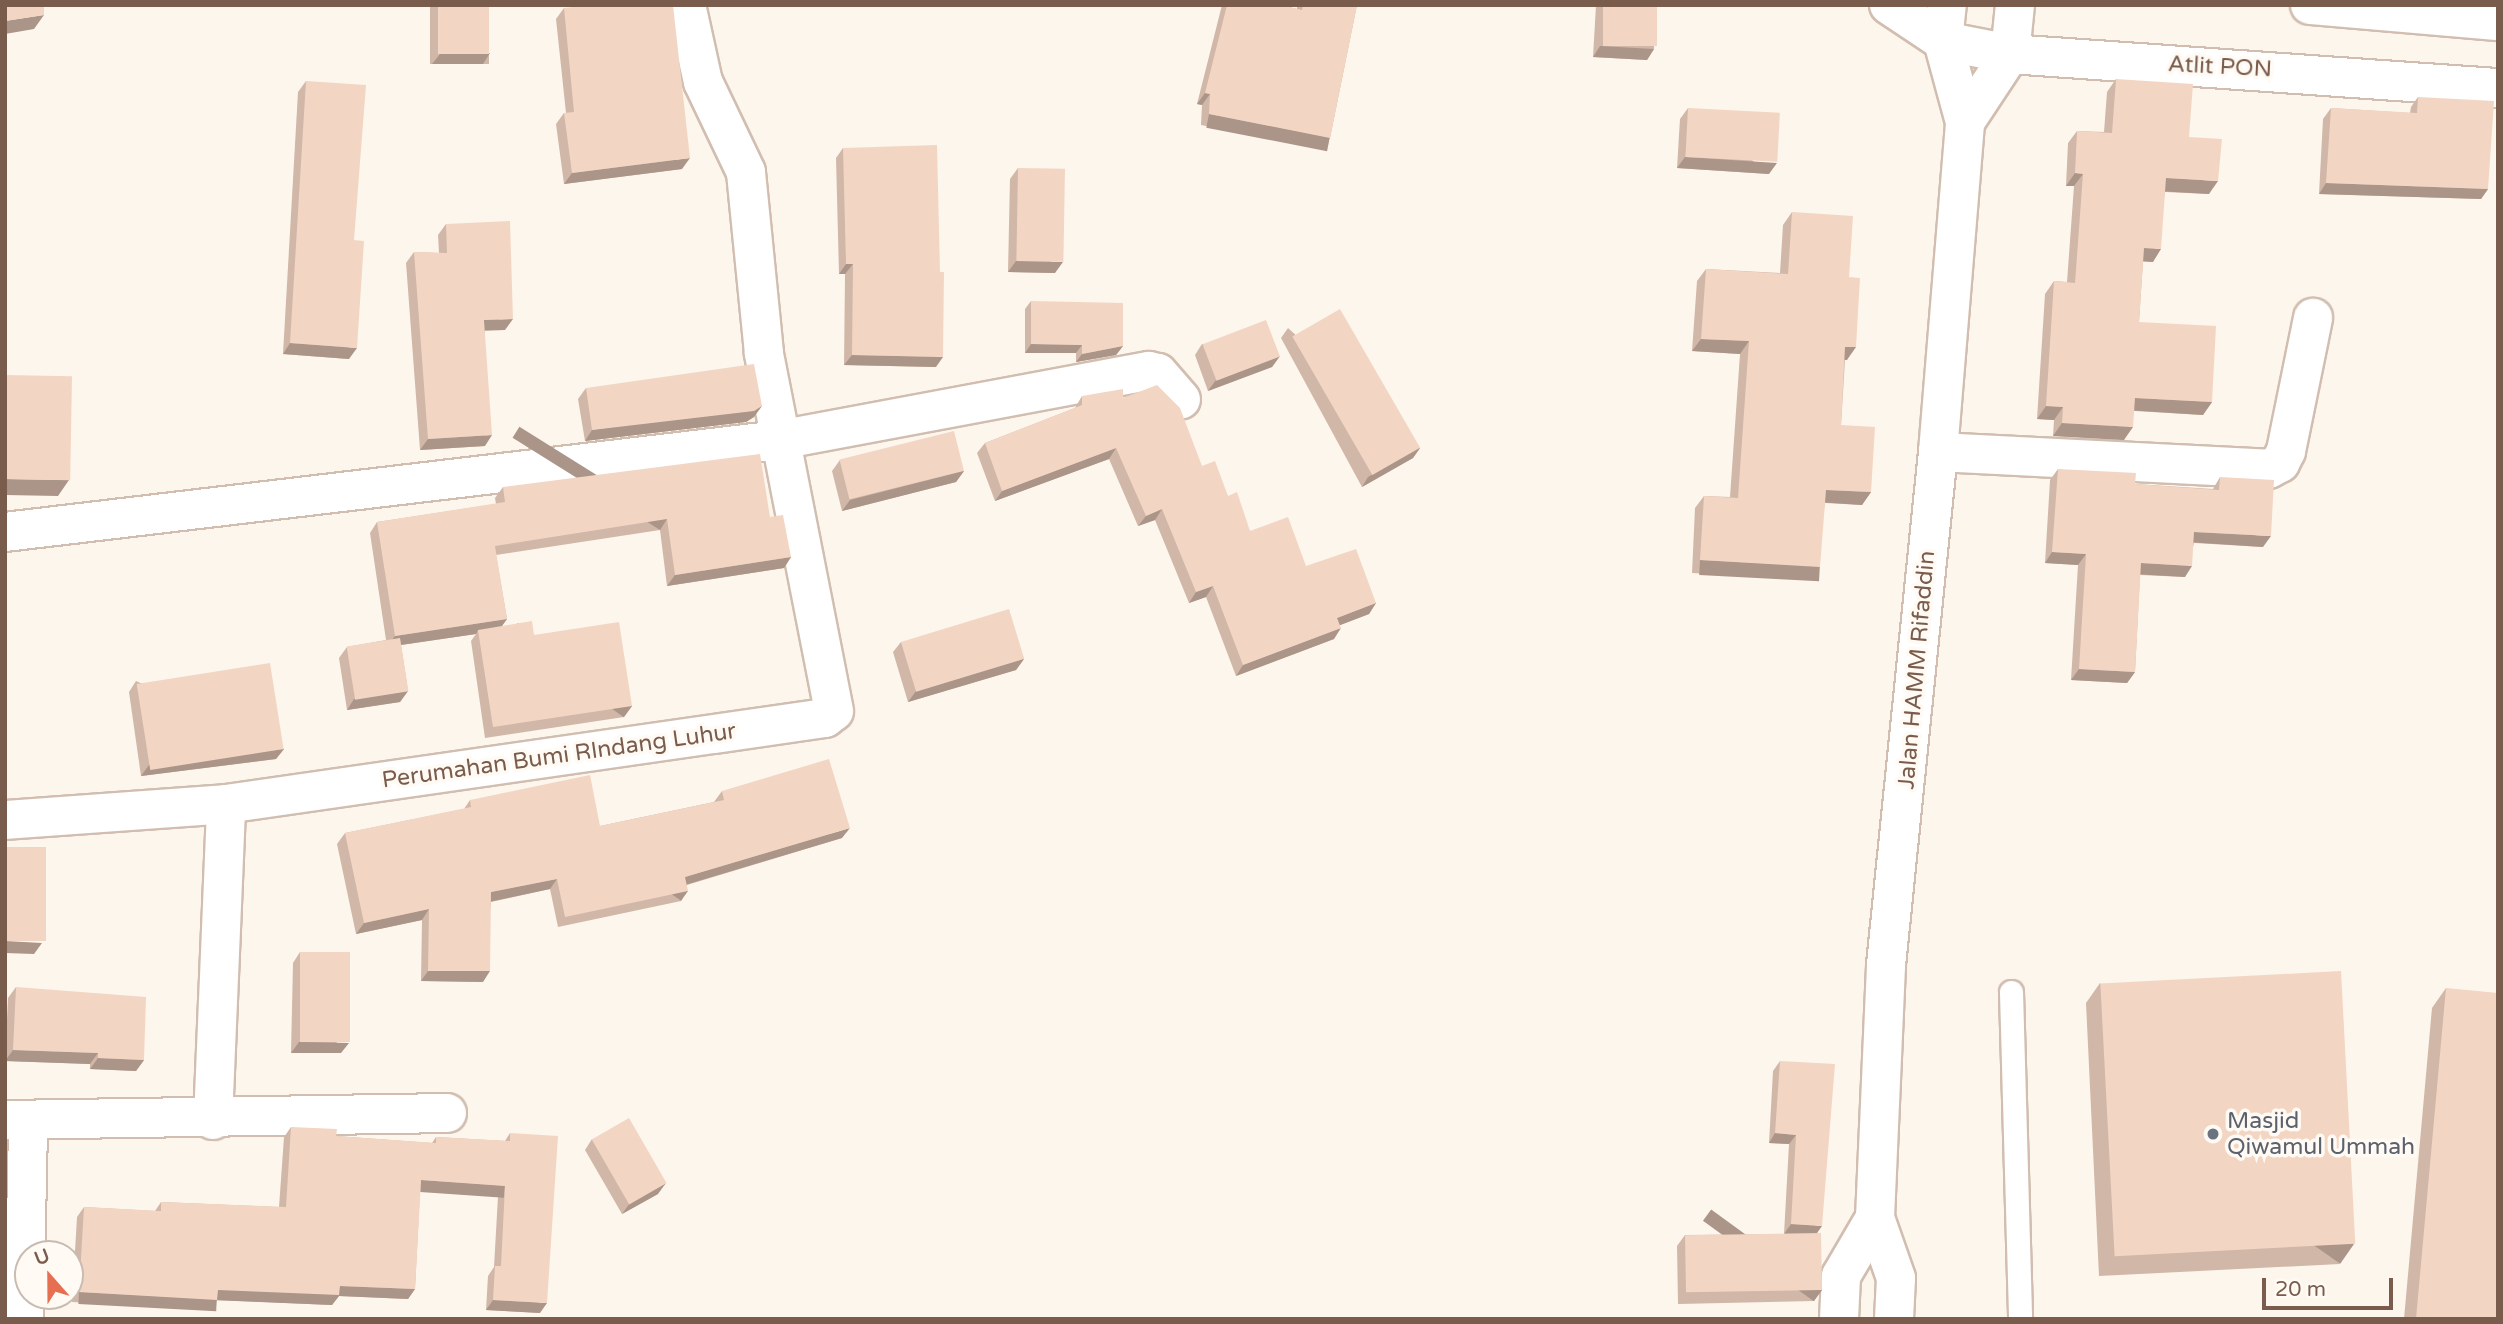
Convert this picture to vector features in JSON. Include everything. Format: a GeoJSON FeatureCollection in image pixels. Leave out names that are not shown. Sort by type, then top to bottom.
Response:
{"type":"FeatureCollection","features":[{"type":"Feature","properties":{"kind":"street"},"geometry":{"type":"LineString","coordinates":[[686,5],[703,82],[746,172],[763,344],[779,440]]}},
{"type":"Feature","properties":{"kind":"street"},"geometry":{"type":"LineString","coordinates":[[1889,5],[1945,23]]}},
{"type":"Feature","properties":{"kind":"street"},"geometry":{"type":"LineString","coordinates":[[2010,54],[2015,5]]}},
{"type":"Feature","properties":{"kind":"street"},"geometry":{"type":"LineString","coordinates":[[2310,5],[2498,20]]}},
{"type":"Feature","properties":{"kind":"street","name":"Atlit PON"},"geometry":{"type":"LineString","coordinates":[[1945,23],[2010,54],[2498,88]]}},
{"type":"Feature","properties":{"kind":"street","name":"Jalan HAMM Rifaddin"},"geometry":{"type":"LineString","coordinates":[[1894,1319],[1896,1278],[1875,1218],[1886,965],[1938,452],[1965,122],[1945,23]]}},
{"type":"Feature","properties":{"kind":"street","name":"Jalan HAMM Rifaddin"},"geometry":{"type":"LineString","coordinates":[[1965,122],[2010,54]]}},
{"type":"Feature","properties":{"kind":"street"},"geometry":{"type":"LineString","coordinates":[[1938,452],[2269,469],[2280,463],[2286,451],[2313,318]]}},
{"type":"Feature","properties":{"kind":"street"},"geometry":{"type":"LineString","coordinates":[[5,532],[779,440],[1149,371],[1158,373],[1181,399]]}},
{"type":"Feature","properties":{"kind":"street","name":"Perumahan Bumi RIndang Luhur"},"geometry":{"type":"LineString","coordinates":[[5,820],[226,804],[828,716],[835,703],[779,440]]}},
{"type":"Feature","properties":{"kind":"street"},"geometry":{"type":"LineString","coordinates":[[214,1120],[226,804]]}},
{"type":"Feature","properties":{"kind":"street"},"geometry":{"type":"LineString","coordinates":[[24,1319],[16,1120],[214,1120],[447,1113]]}},
{"type":"Feature","properties":{"kind":"street","name":"Jalan HAMM Rifaddin"},"geometry":{"type":"LineString","coordinates":[[1839,1319],[1841,1276],[1875,1218]]}},
{"type":"Feature","properties":{"kind":"lane"},"geometry":{"type":"LineString","coordinates":[[2011,992],[2020,1319]]}},
{"type":"Feature","properties":{"kind":"building"},"geometry":{"type":"Polygon","coordinates":[[[5,5],[44,5],[44,15],[5,21],[5,5]]]}},
{"type":"Feature","properties":{"kind":"building"},"geometry":{"type":"Polygon","coordinates":[[[438,5],[489,5],[489,54],[438,54],[438,5]]]}},
{"type":"Feature","properties":{"kind":"building"},"geometry":{"type":"Polygon","coordinates":[[[592,5],[673,5],[690,158],[572,173],[564,113],[574,112],[564,8],[592,5]]]}},
{"type":"Feature","properties":{"kind":"building"},"geometry":{"type":"Polygon","coordinates":[[[1227,5],[1281,5],[1302,10],[1303,5],[1357,5],[1330,138],[1209,114],[1210,94],[1205,93],[1227,5]]]}},
{"type":"Feature","properties":{"kind":"building"},"geometry":{"type":"Polygon","coordinates":[[[1603,5],[1657,5],[1657,46],[1603,46],[1603,5]]]}},
{"type":"Feature","properties":{"kind":"building"},"geometry":{"type":"Polygon","coordinates":[[[2116,79],[2193,84],[2189,137],[2222,139],[2218,181],[2166,178],[2161,249],[2144,248],[2139,322],[2216,326],[2212,402],[2135,398],[2133,427],[2062,423],[2063,407],[2046,406],[2054,281],[2075,283],[2083,174],[2075,173],[2077,131],[2112,133],[2116,79]]]}},
{"type":"Feature","properties":{"kind":"building"},"geometry":{"type":"Polygon","coordinates":[[[306,81],[366,85],[354,240],[364,241],[357,348],[290,343],[306,81]]]}},
{"type":"Feature","properties":{"kind":"building"},"geometry":{"type":"Polygon","coordinates":[[[2418,97],[2494,101],[2488,189],[2326,183],[2331,108],[2417,113],[2418,97]]]}},
{"type":"Feature","properties":{"kind":"building"},"geometry":{"type":"Polygon","coordinates":[[[1688,108],[1780,113],[1777,162],[1685,157],[1688,108]]]}},
{"type":"Feature","properties":{"kind":"building"},"geometry":{"type":"Polygon","coordinates":[[[937,145],[940,272],[944,272],[943,357],[852,355],[853,264],[846,264],[843,148],[937,145]]]}},
{"type":"Feature","properties":{"kind":"building"},"geometry":{"type":"Polygon","coordinates":[[[1018,168],[1065,169],[1063,262],[1016,261],[1018,168]]]}},
{"type":"Feature","properties":{"kind":"building"},"geometry":{"type":"Polygon","coordinates":[[[1792,212],[1853,216],[1849,277],[1860,278],[1856,347],[1845,347],[1841,425],[1875,427],[1871,492],[1826,490],[1820,567],[1700,560],[1704,496],[1738,498],[1749,341],[1701,339],[1706,269],[1788,274],[1792,212]]]}},
{"type":"Feature","properties":{"kind":"building"},"geometry":{"type":"Polygon","coordinates":[[[510,221],[513,319],[484,320],[492,435],[428,439],[414,252],[447,253],[446,224],[510,221]]]}},
{"type":"Feature","properties":{"kind":"building"},"geometry":{"type":"Polygon","coordinates":[[[1031,301],[1123,303],[1123,346],[1082,354],[1082,345],[1031,344],[1031,301]]]}},
{"type":"Feature","properties":{"kind":"building"},"geometry":{"type":"Polygon","coordinates":[[[1340,309],[1420,448],[1372,475],[1292,336],[1340,309]]]}},
{"type":"Feature","properties":{"kind":"building"},"geometry":{"type":"Polygon","coordinates":[[[1266,320],[1280,356],[1216,381],[1203,344],[1266,320]]]}},
{"type":"Feature","properties":{"kind":"building"},"geometry":{"type":"Polygon","coordinates":[[[754,364],[762,406],[754,411],[592,430],[586,388],[754,364]]]}},
{"type":"Feature","properties":{"kind":"building"},"geometry":{"type":"Polygon","coordinates":[[[5,375],[72,376],[70,480],[5,479],[5,375]]]}},
{"type":"Feature","properties":{"kind":"building"},"geometry":{"type":"Polygon","coordinates":[[[1157,385],[1180,408],[1202,466],[1215,461],[1228,496],[1237,492],[1250,531],[1288,517],[1306,566],[1356,549],[1376,603],[1337,618],[1341,628],[1243,665],[1213,586],[1196,592],[1162,509],[1146,516],[1116,448],[1002,491],[985,443],[1082,405],[1082,396],[1123,389],[1123,398],[1157,385]]]}},
{"type":"Feature","properties":{"kind":"building"},"geometry":{"type":"Polygon","coordinates":[[[954,431],[964,471],[849,499],[840,460],[954,431]]]}},
{"type":"Feature","properties":{"kind":"building"},"geometry":{"type":"Polygon","coordinates":[[[760,454],[770,517],[783,515],[791,557],[675,575],[667,519],[495,546],[507,619],[395,636],[377,522],[505,502],[503,487],[760,454]]]}},
{"type":"Feature","properties":{"kind":"building"},"geometry":{"type":"Polygon","coordinates":[[[2058,469],[2136,473],[2135,484],[2219,490],[2220,477],[2274,480],[2271,536],[2194,532],[2192,566],[2141,563],[2135,672],[2079,669],[2086,554],[2052,552],[2058,469]]]}},
{"type":"Feature","properties":{"kind":"building"},"geometry":{"type":"Polygon","coordinates":[[[1009,609],[1024,659],[916,692],[901,642],[1009,609]]]}},
{"type":"Feature","properties":{"kind":"building"},"geometry":{"type":"Polygon","coordinates":[[[532,621],[534,635],[619,622],[632,706],[493,727],[478,630],[532,621]]]}},
{"type":"Feature","properties":{"kind":"building"},"geometry":{"type":"Polygon","coordinates":[[[400,638],[408,691],[355,700],[347,646],[400,638]]]}},
{"type":"Feature","properties":{"kind":"building"},"geometry":{"type":"Polygon","coordinates":[[[270,663],[284,749],[150,770],[137,684],[270,663]]]}},
{"type":"Feature","properties":{"kind":"building"},"geometry":{"type":"Polygon","coordinates":[[[5,690],[7,690],[5,746],[5,690]]]}},
{"type":"Feature","properties":{"kind":"building"},"geometry":{"type":"Polygon","coordinates":[[[829,759],[850,828],[685,877],[688,891],[565,917],[557,879],[491,892],[490,971],[428,971],[429,909],[364,923],[345,833],[471,807],[470,800],[590,775],[600,826],[724,800],[722,791],[829,759]]]}},
{"type":"Feature","properties":{"kind":"building"},"geometry":{"type":"Polygon","coordinates":[[[5,847],[46,847],[46,941],[5,941],[5,847]]]}},
{"type":"Feature","properties":{"kind":"building"},"geometry":{"type":"Polygon","coordinates":[[[300,952],[350,952],[350,1042],[300,1042],[300,952]]]}},
{"type":"Feature","properties":{"kind":"building","name":"Masjid Qiwamul Ummah"},"geometry":{"type":"Polygon","coordinates":[[[2341,971],[2355,1244],[2115,1256],[2100,984],[2341,971]]]}},
{"type":"Feature","properties":{"kind":"building"},"geometry":{"type":"Polygon","coordinates":[[[16,987],[146,997],[144,1060],[98,1058],[98,1053],[13,1050],[16,987]]]}},
{"type":"Feature","properties":{"kind":"building"},"geometry":{"type":"Polygon","coordinates":[[[2446,988],[2498,993],[2498,1319],[2416,1319],[2446,988]]]}},
{"type":"Feature","properties":{"kind":"building"},"geometry":{"type":"Polygon","coordinates":[[[1780,1061],[1835,1064],[1822,1226],[1791,1224],[1796,1135],[1775,1133],[1780,1061]]]}},
{"type":"Feature","properties":{"kind":"building"},"geometry":{"type":"Polygon","coordinates":[[[629,1118],[666,1183],[629,1204],[592,1140],[629,1118]]]}},
{"type":"Feature","properties":{"kind":"building"},"geometry":{"type":"Polygon","coordinates":[[[291,1127],[337,1129],[336,1136],[436,1143],[436,1137],[510,1141],[510,1133],[558,1136],[547,1303],[493,1300],[495,1266],[501,1266],[505,1186],[421,1180],[415,1289],[340,1286],[339,1295],[218,1290],[217,1300],[84,1292],[84,1207],[161,1211],[161,1202],[286,1207],[291,1127]]]}},
{"type":"Feature","properties":{"kind":"building"},"geometry":{"type":"Polygon","coordinates":[[[1821,1233],[1822,1290],[1686,1292],[1685,1235],[1821,1233]]]}},
{"type":"Feature","properties":{"kind":"place","name":"Masjid Qiwamul Ummah"},"geometry":{"type":"Point","coordinates":[2213,1134]}}]}
